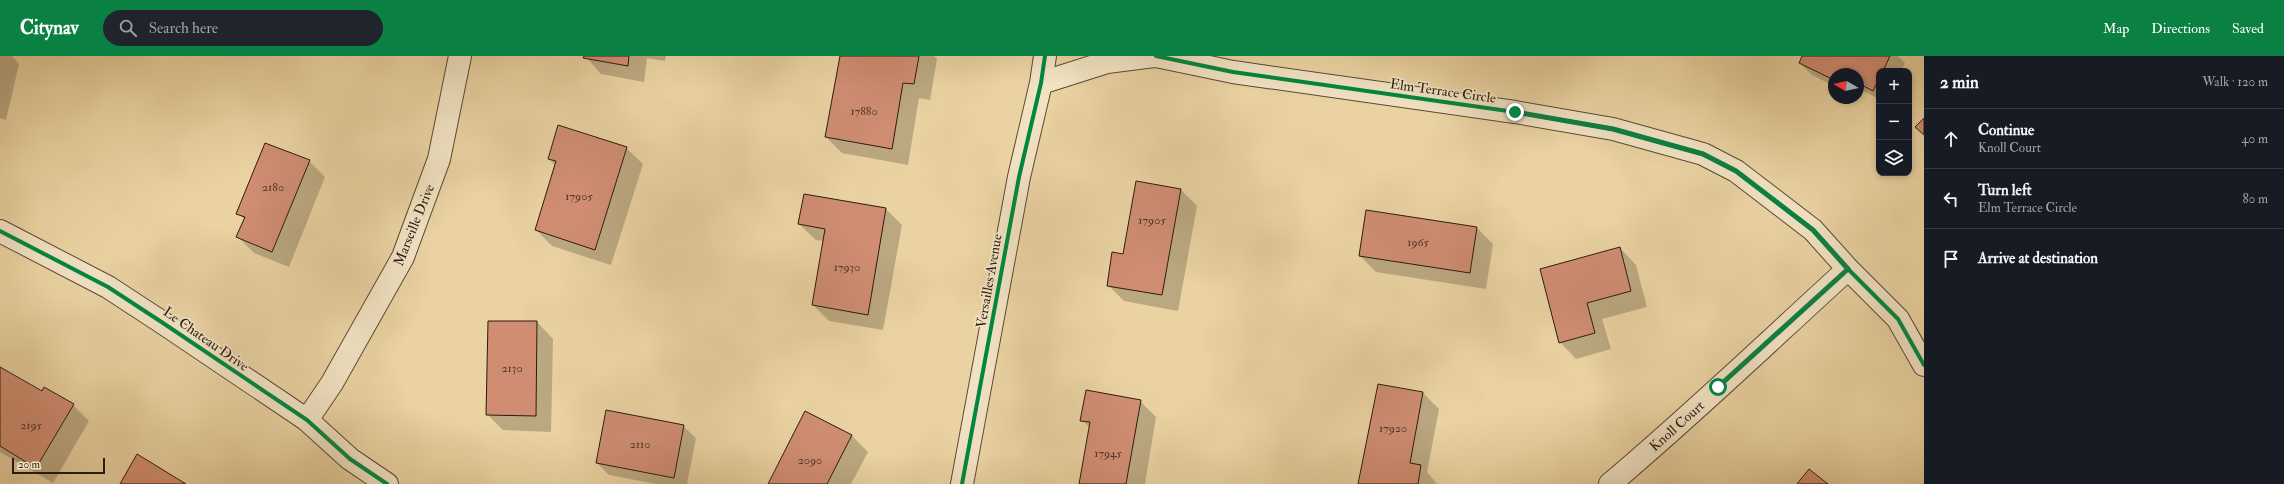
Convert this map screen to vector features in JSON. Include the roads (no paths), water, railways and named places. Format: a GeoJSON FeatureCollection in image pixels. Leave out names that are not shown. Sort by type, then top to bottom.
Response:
{"type":"FeatureCollection","features":[{"type":"Feature","properties":{"kind":"street","name":"Marseille Drive"},"geometry":{"type":"LineString","coordinates":[[307,420],[332,383],[403,257],[439,159],[460,56]]}},
{"type":"Feature","properties":{"kind":"street","name":"Versailles Avenue"},"geometry":{"type":"LineString","coordinates":[[962,484],[1019,177],[1041,83],[1045,56]]}},
{"type":"Feature","properties":{"kind":"street","name":"Elm Terrace Circle"},"geometry":{"type":"LineString","coordinates":[[1041,83],[1107,62],[1155,56],[1233,72],[1515,112],[1613,129],[1656,139],[1703,154],[1736,171],[1813,230],[1848,269],[1898,319],[1924,365]]}},
{"type":"Feature","properties":{"kind":"street","name":"Le Chateau Drive"},"geometry":{"type":"LineString","coordinates":[[0,231],[108,287],[307,420],[350,459],[387,484]]}},
{"type":"Feature","properties":{"kind":"street","name":"Knoll Court"},"geometry":{"type":"LineString","coordinates":[[1610,484],[1682,423],[1718,387],[1848,269]]}}]}
